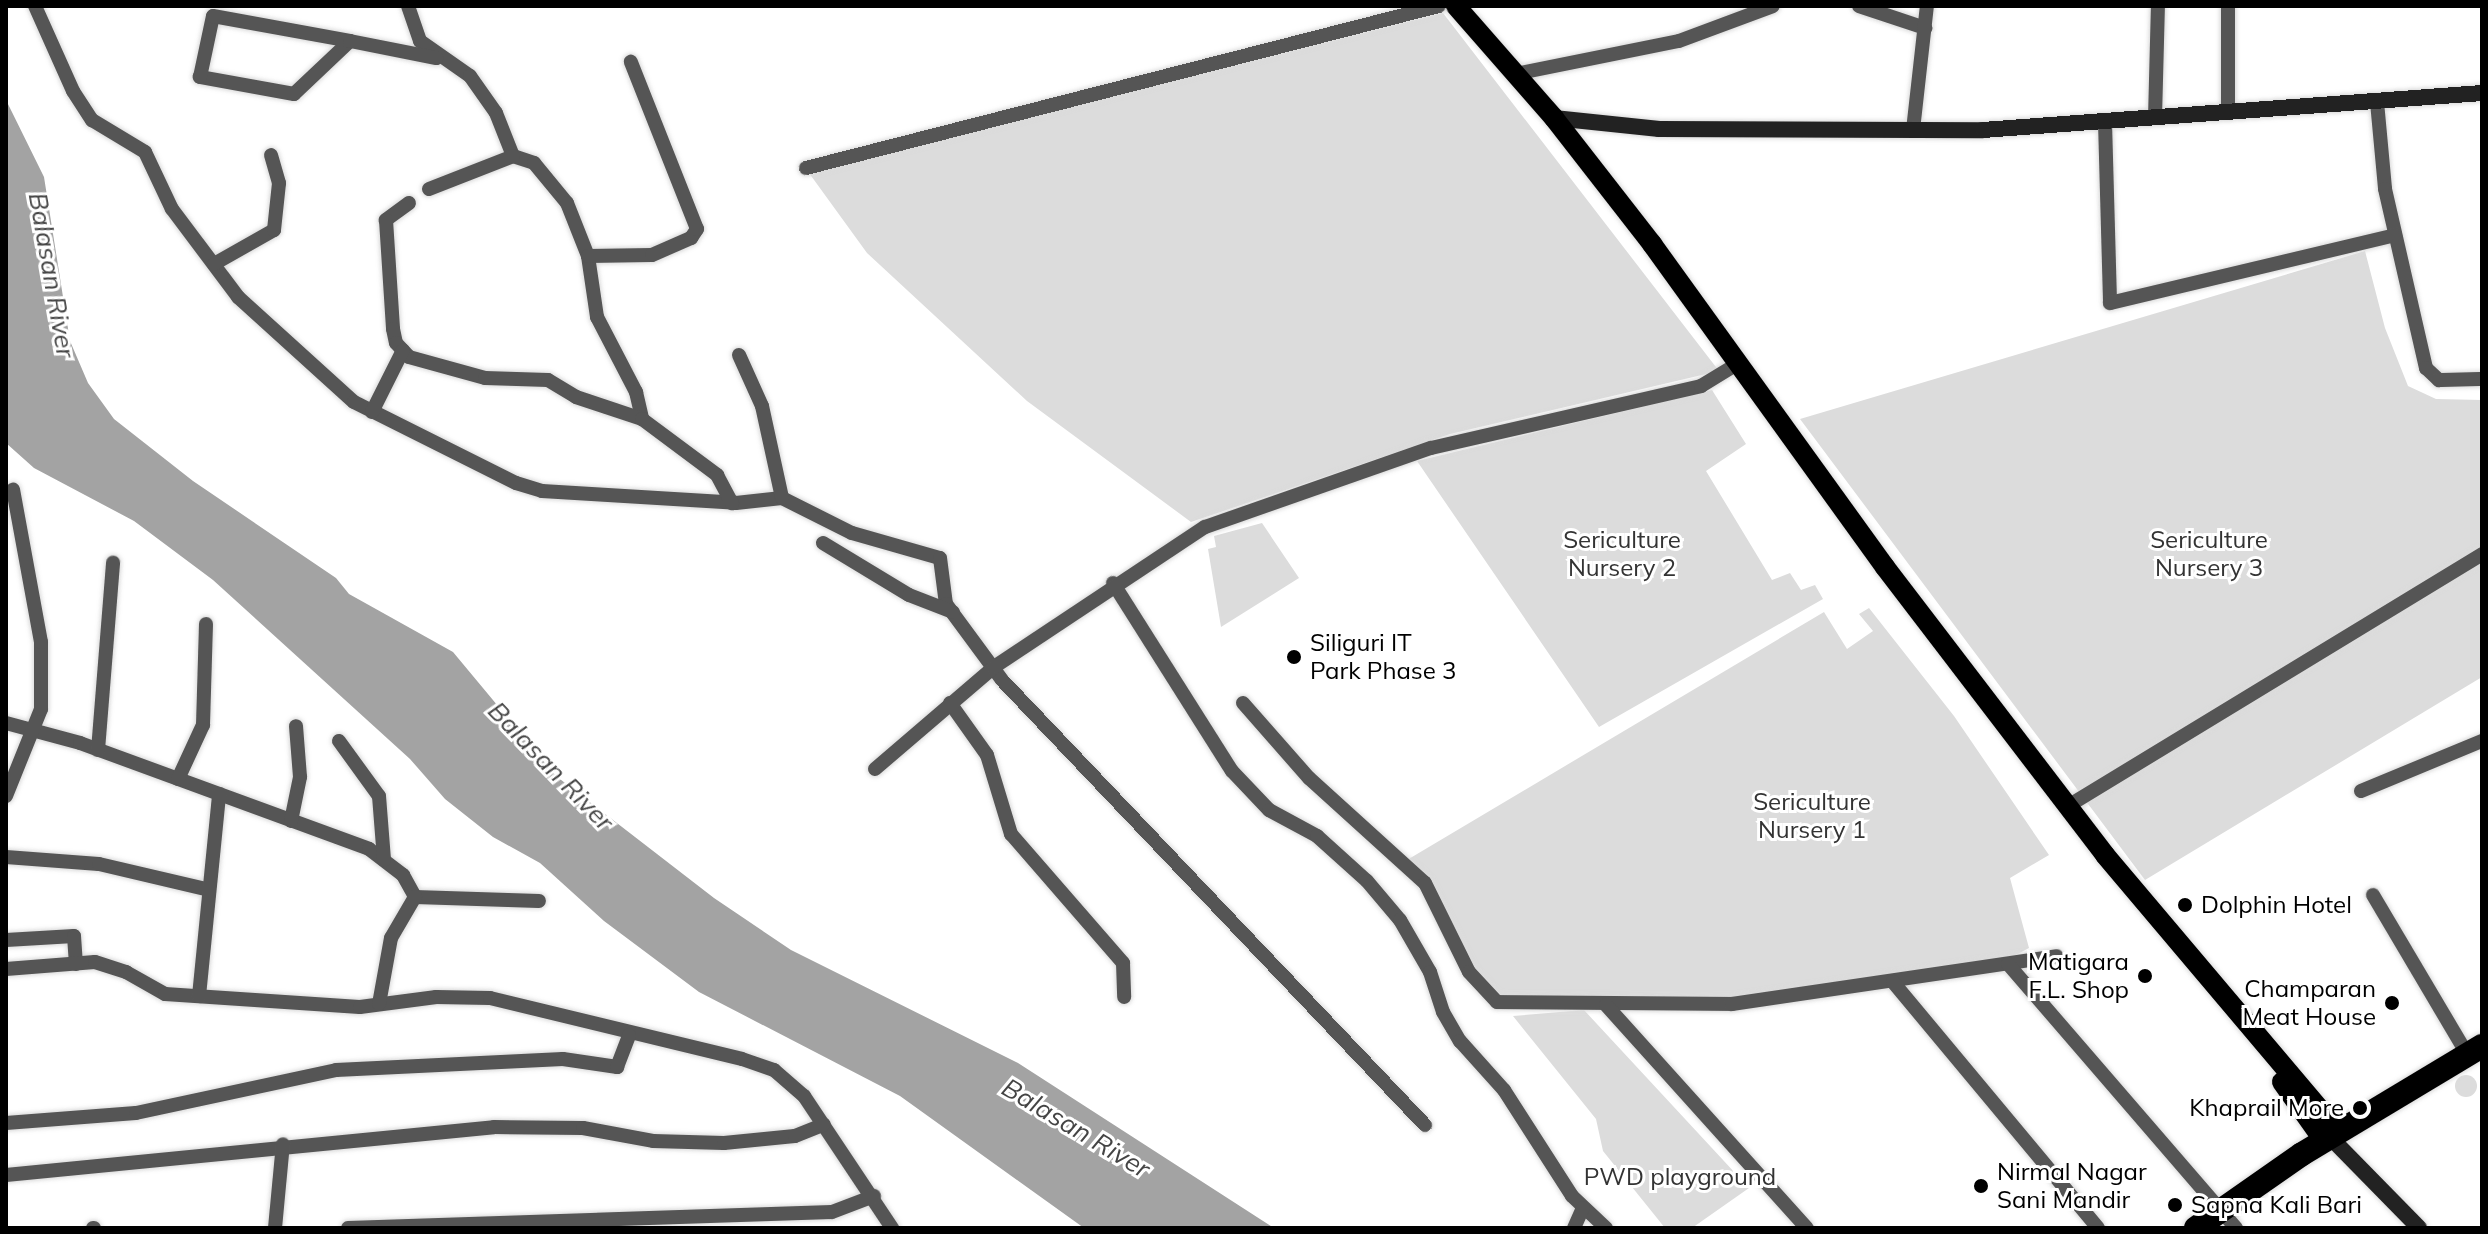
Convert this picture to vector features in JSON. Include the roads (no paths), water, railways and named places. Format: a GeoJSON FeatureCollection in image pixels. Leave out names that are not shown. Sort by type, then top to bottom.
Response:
{"type":"FeatureCollection","features":[{"type":"Feature","properties":{"kind":"highway"},"geometry":{"type":"LineString","coordinates":[[2196,1228],[2229,1219],[2302,1154],[2423,1080],[2477,1052]]}},
{"type":"Feature","properties":{"kind":"main road"},"geometry":{"type":"LineString","coordinates":[[1456,6],[1554,118],[2068,806],[2145,906],[2231,1006],[2331,1136]]}},
{"type":"Feature","properties":{"kind":"main road"},"geometry":{"type":"LineString","coordinates":[[2231,1006],[2305,1117],[2331,1136]]}},
{"type":"Feature","properties":{"kind":"main road"},"geometry":{"type":"LineString","coordinates":[[2302,1154],[2305,1117]]}},
{"type":"Feature","properties":{"kind":"street"},"geometry":{"type":"LineString","coordinates":[[35,6],[78,101],[98,125],[149,157],[167,200],[260,320],[372,412],[542,491],[732,503],[782,498],[852,533],[940,558],[945,568],[942,594],[994,667],[1069,753],[1233,918],[1425,1125]]}},
{"type":"Feature","properties":{"kind":"street"},"geometry":{"type":"LineString","coordinates":[[408,6],[420,41],[465,72],[481,91],[513,156]]}},
{"type":"Feature","properties":{"kind":"street"},"geometry":{"type":"LineString","coordinates":[[806,168],[1439,6]]}},
{"type":"Feature","properties":{"kind":"street"},"geometry":{"type":"LineString","coordinates":[[1515,74],[1679,41],[1773,6]]}},
{"type":"Feature","properties":{"kind":"street"},"geometry":{"type":"LineString","coordinates":[[1859,6],[1925,28]]}},
{"type":"Feature","properties":{"kind":"street"},"geometry":{"type":"LineString","coordinates":[[1913,130],[1927,6]]}},
{"type":"Feature","properties":{"kind":"street"},"geometry":{"type":"LineString","coordinates":[[2155,118],[2158,6]]}},
{"type":"Feature","properties":{"kind":"street"},"geometry":{"type":"LineString","coordinates":[[2228,6],[2228,113]]}},
{"type":"Feature","properties":{"kind":"street"},"geometry":{"type":"LineString","coordinates":[[350,41],[294,94],[200,77],[213,16],[350,41],[443,59]]}},
{"type":"Feature","properties":{"kind":"street"},"geometry":{"type":"LineString","coordinates":[[588,256],[652,255],[691,238],[697,229],[631,62]]}},
{"type":"Feature","properties":{"kind":"street"},"geometry":{"type":"LineString","coordinates":[[1554,118],[1659,129],[1913,130],[2105,122],[2482,93]]}},
{"type":"Feature","properties":{"kind":"street"},"geometry":{"type":"LineString","coordinates":[[2377,102],[2395,235],[2426,368],[2439,380],[2482,379]]}},
{"type":"Feature","properties":{"kind":"street"},"geometry":{"type":"LineString","coordinates":[[2105,122],[2110,303],[2395,235]]}},
{"type":"Feature","properties":{"kind":"street"},"geometry":{"type":"LineString","coordinates":[[214,264],[274,230],[279,183],[271,155]]}},
{"type":"Feature","properties":{"kind":"street"},"geometry":{"type":"LineString","coordinates":[[429,189],[513,156],[534,163],[567,203],[588,256],[597,317],[636,392],[642,419]]}},
{"type":"Feature","properties":{"kind":"street"},"geometry":{"type":"LineString","coordinates":[[409,203],[386,220],[393,329],[403,350],[427,366],[485,378],[548,380],[576,397],[642,419],[717,475],[732,503]]}},
{"type":"Feature","properties":{"kind":"street"},"geometry":{"type":"LineString","coordinates":[[372,412],[403,350]]}},
{"type":"Feature","properties":{"kind":"street"},"geometry":{"type":"LineString","coordinates":[[739,355],[762,406],[782,498]]}},
{"type":"Feature","properties":{"kind":"street"},"geometry":{"type":"LineString","coordinates":[[875,769],[994,667],[1113,583],[1213,524],[1431,448],[1701,386],[1737,364]]}},
{"type":"Feature","properties":{"kind":"street"},"geometry":{"type":"LineString","coordinates":[[6,796],[35,731],[41,709],[41,642],[13,490]]}},
{"type":"Feature","properties":{"kind":"street"},"geometry":{"type":"LineString","coordinates":[[823,543],[909,595],[953,612]]}},
{"type":"Feature","properties":{"kind":"street"},"geometry":{"type":"LineString","coordinates":[[2068,806],[2482,554]]}},
{"type":"Feature","properties":{"kind":"street"},"geometry":{"type":"LineString","coordinates":[[98,750],[113,563]]}},
{"type":"Feature","properties":{"kind":"street"},"geometry":{"type":"LineString","coordinates":[[1113,583],[1232,771],[1269,810],[1317,836],[1367,881],[1400,920],[1430,972],[1443,1012],[1460,1041],[1504,1090],[1583,1208],[1606,1228]]}},
{"type":"Feature","properties":{"kind":"street"},"geometry":{"type":"LineString","coordinates":[[178,779],[203,725],[206,624]]}},
{"type":"Feature","properties":{"kind":"street"},"geometry":{"type":"LineString","coordinates":[[950,703],[987,755],[1011,834],[1123,963],[1124,997]]}},
{"type":"Feature","properties":{"kind":"street"},"geometry":{"type":"LineString","coordinates":[[1243,703],[1309,778],[1425,883],[1488,998],[1503,1003],[1732,1004],[2056,956]]}},
{"type":"Feature","properties":{"kind":"street"},"geometry":{"type":"LineString","coordinates":[[6,723],[98,750],[369,849],[403,875],[415,897]]}},
{"type":"Feature","properties":{"kind":"street"},"geometry":{"type":"LineString","coordinates":[[291,821],[300,777],[296,726]]}},
{"type":"Feature","properties":{"kind":"street"},"geometry":{"type":"LineString","coordinates":[[339,741],[379,796],[384,860]]}},
{"type":"Feature","properties":{"kind":"street"},"geometry":{"type":"LineString","coordinates":[[2361,791],[2482,741]]}},
{"type":"Feature","properties":{"kind":"street"},"geometry":{"type":"LineString","coordinates":[[199,996],[206,889],[219,794]]}},
{"type":"Feature","properties":{"kind":"street"},"geometry":{"type":"LineString","coordinates":[[6,857],[99,864],[206,889]]}},
{"type":"Feature","properties":{"kind":"street"},"geometry":{"type":"LineString","coordinates":[[2373,895],[2477,1052]]}},
{"type":"Feature","properties":{"kind":"street"},"geometry":{"type":"LineString","coordinates":[[415,897],[539,901]]}},
{"type":"Feature","properties":{"kind":"street"},"geometry":{"type":"LineString","coordinates":[[379,1004],[391,938],[415,897]]}},
{"type":"Feature","properties":{"kind":"street"},"geometry":{"type":"LineString","coordinates":[[6,940],[74,936],[76,964]]}},
{"type":"Feature","properties":{"kind":"street"},"geometry":{"type":"LineString","coordinates":[[6,969],[95,962],[126,972],[165,994],[379,1004],[436,997],[490,998],[774,1070],[804,1096],[874,1196],[892,1228]]}},
{"type":"Feature","properties":{"kind":"street"},"geometry":{"type":"LineString","coordinates":[[2008,964],[2229,1219]]}},
{"type":"Feature","properties":{"kind":"street"},"geometry":{"type":"LineString","coordinates":[[1893,982],[2098,1228]]}},
{"type":"Feature","properties":{"kind":"street"},"geometry":{"type":"LineString","coordinates":[[1606,1005],[1807,1228]]}},
{"type":"Feature","properties":{"kind":"street"},"geometry":{"type":"LineString","coordinates":[[6,1123],[136,1113],[336,1070],[563,1059],[617,1067],[629,1035]]}},
{"type":"Feature","properties":{"kind":"street"},"geometry":{"type":"LineString","coordinates":[[6,1175],[283,1144],[494,1127],[583,1128],[653,1141],[724,1143],[795,1136],[824,1124]]}},
{"type":"Feature","properties":{"kind":"street"},"geometry":{"type":"LineString","coordinates":[[2331,1136],[2419,1228]]}},
{"type":"Feature","properties":{"kind":"street"},"geometry":{"type":"LineString","coordinates":[[275,1228],[283,1144]]}},
{"type":"Feature","properties":{"kind":"street"},"geometry":{"type":"LineString","coordinates":[[348,1228],[832,1212],[874,1196]]}},
{"type":"Feature","properties":{"kind":"street"},"geometry":{"type":"LineString","coordinates":[[1574,1228],[1583,1208]]}},
{"type":"Feature","properties":{"kind":"water","name":"Balasan River"},"geometry":{"type":"Polygon","coordinates":[[[6,100],[44,177],[70,341],[88,383],[114,419],[193,481],[336,578],[349,594],[453,652],[556,776],[714,898],[791,950],[1018,1063],[1274,1228],[1084,1228],[900,1096],[699,992],[604,921],[540,863],[493,837],[445,799],[410,759],[213,580],[134,521],[34,468],[6,443],[6,100]]]}},
{"type":"Feature","properties":{"kind":"place","name":"Siliguri IT Park Phase 3"},"geometry":{"type":"Point","coordinates":[1294,657]}},
{"type":"Feature","properties":{"kind":"place","name":"Dolphin Hotel"},"geometry":{"type":"Point","coordinates":[2185,905]}},
{"type":"Feature","properties":{"kind":"place","name":"Matigara F.L. Shop"},"geometry":{"type":"Point","coordinates":[2145,976]}},
{"type":"Feature","properties":{"kind":"place","name":"Champaran Meat House"},"geometry":{"type":"Point","coordinates":[2392,1003]}},
{"type":"Feature","properties":{"kind":"place","name":"Khaprail More"},"geometry":{"type":"Point","coordinates":[2360,1108]}},
{"type":"Feature","properties":{"kind":"place","name":"Nirmal Nagar Sani Mandir"},"geometry":{"type":"Point","coordinates":[1981,1186]}},
{"type":"Feature","properties":{"kind":"place","name":"Sapna Kali Bari"},"geometry":{"type":"Point","coordinates":[2175,1205]}},
{"type":"Feature","properties":{"kind":"park label","name":"Sericulture Nursery 2"},"geometry":{"type":"Point","coordinates":[1622,554]}},
{"type":"Feature","properties":{"kind":"park label","name":"Sericulture Nursery 3"},"geometry":{"type":"Point","coordinates":[2209,554]}},
{"type":"Feature","properties":{"kind":"park label","name":"Sericulture Nursery 1"},"geometry":{"type":"Point","coordinates":[1812,816]}},
{"type":"Feature","properties":{"kind":"park label","name":"PWD playground"},"geometry":{"type":"Point","coordinates":[1680,1177]}}]}
